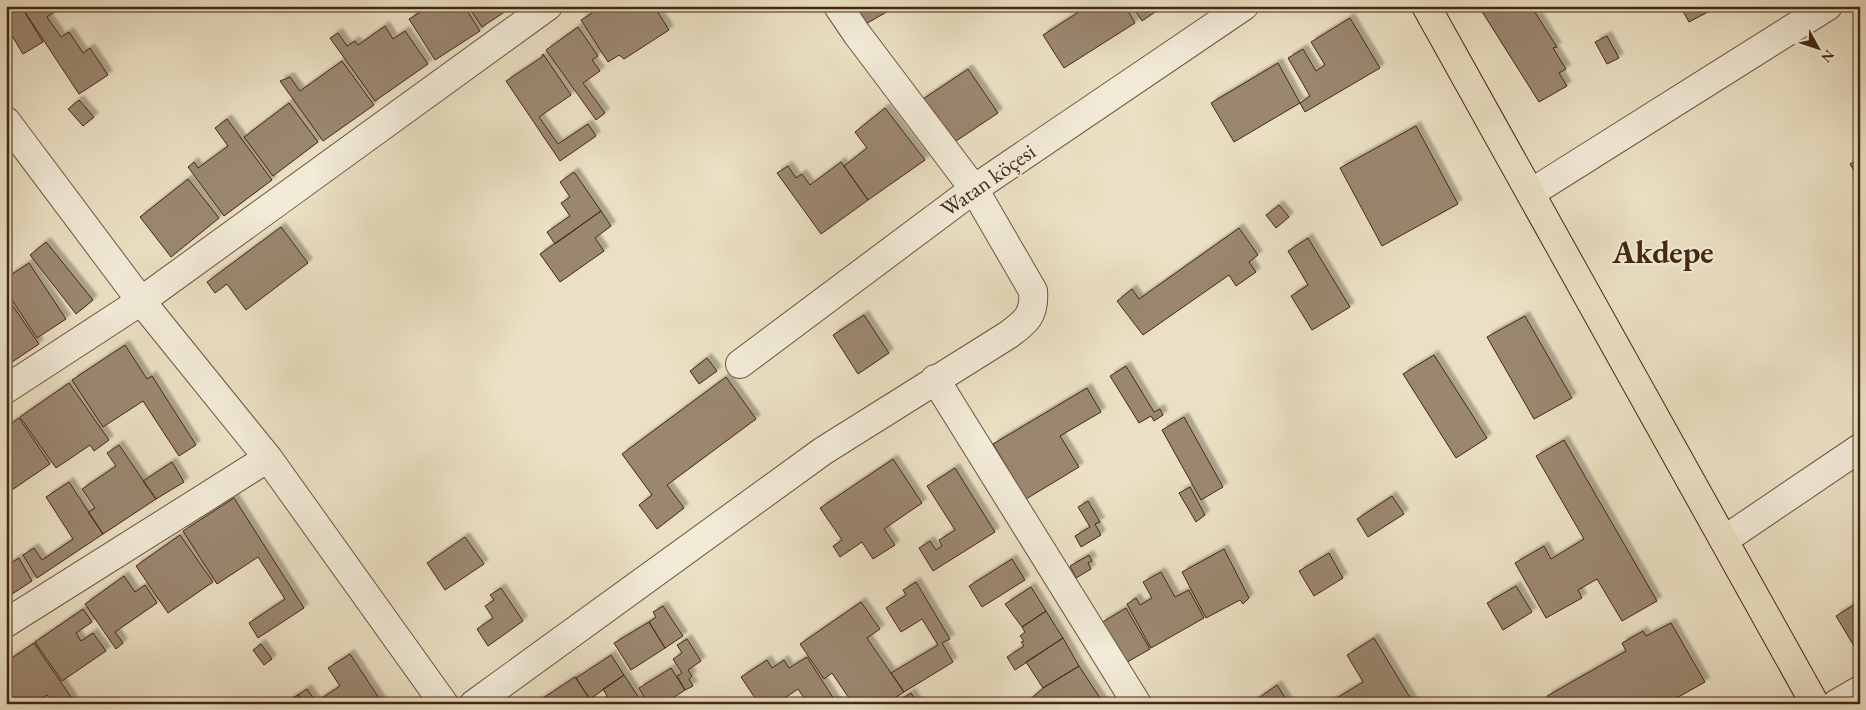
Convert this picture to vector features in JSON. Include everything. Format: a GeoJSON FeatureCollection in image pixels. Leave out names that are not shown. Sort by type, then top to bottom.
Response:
{"type":"FeatureCollection","features":[{"type":"Feature","properties":{"kind":"main road"},"geometry":{"type":"LineString","coordinates":[[1426,6],[1815,704]]}},
{"type":"Feature","properties":{"kind":"street"},"geometry":{"type":"LineString","coordinates":[[6,389],[141,301],[548,6]]}},
{"type":"Feature","properties":{"kind":"street"},"geometry":{"type":"LineString","coordinates":[[474,704],[823,451],[1020,326],[1028,317],[1034,305],[1033,291],[974,189],[838,6]]}},
{"type":"Feature","properties":{"kind":"street","name":"Watan köçesi"},"geometry":{"type":"LineString","coordinates":[[740,364],[974,189],[1244,6]]}},
{"type":"Feature","properties":{"kind":"street"},"geometry":{"type":"LineString","coordinates":[[1531,194],[1828,6]]}},
{"type":"Feature","properties":{"kind":"street"},"geometry":{"type":"LineString","coordinates":[[6,122],[141,301],[268,458],[444,704]]}},
{"type":"Feature","properties":{"kind":"street"},"geometry":{"type":"LineString","coordinates":[[935,380],[1137,704]]}},
{"type":"Feature","properties":{"kind":"street"},"geometry":{"type":"LineString","coordinates":[[1724,540],[1860,448]]}},
{"type":"Feature","properties":{"kind":"street"},"geometry":{"type":"LineString","coordinates":[[6,623],[268,458]]}},
{"type":"Feature","properties":{"kind":"street"},"geometry":{"type":"LineString","coordinates":[[1836,704],[1860,690]]}},
{"type":"Feature","properties":{"kind":"building"},"geometry":{"type":"Polygon","coordinates":[[[6,6],[21,6],[43,42],[23,54],[11,34],[6,38],[6,6]]]}},
{"type":"Feature","properties":{"kind":"building"},"geometry":{"type":"Polygon","coordinates":[[[21,6],[63,6],[47,17],[61,37],[69,32],[83,53],[90,48],[108,75],[79,94],[21,6]]]}},
{"type":"Feature","properties":{"kind":"building"},"geometry":{"type":"Polygon","coordinates":[[[430,6],[464,6],[480,31],[435,60],[409,19],[430,6]]]}},
{"type":"Feature","properties":{"kind":"building"},"geometry":{"type":"Polygon","coordinates":[[[468,6],[503,6],[506,11],[482,27],[468,6]]]}},
{"type":"Feature","properties":{"kind":"building"},"geometry":{"type":"Polygon","coordinates":[[[603,6],[654,6],[669,30],[624,59],[619,55],[608,62],[581,20],[603,6]]]}},
{"type":"Feature","properties":{"kind":"building"},"geometry":{"type":"Polygon","coordinates":[[[863,6],[897,6],[864,25],[854,12],[863,6]]]}},
{"type":"Feature","properties":{"kind":"building"},"geometry":{"type":"Polygon","coordinates":[[[1088,6],[1125,6],[1135,23],[1064,68],[1043,35],[1088,6]]]}},
{"type":"Feature","properties":{"kind":"building"},"geometry":{"type":"Polygon","coordinates":[[[1132,6],[1164,6],[1142,21],[1132,6]]]}},
{"type":"Feature","properties":{"kind":"building"},"geometry":{"type":"Polygon","coordinates":[[[1487,6],[1531,6],[1557,47],[1553,48],[1566,69],[1559,73],[1567,86],[1539,102],[1481,10],[1487,6]]]}},
{"type":"Feature","properties":{"kind":"building"},"geometry":{"type":"Polygon","coordinates":[[[1680,6],[1719,6],[1689,22],[1680,6]]]}},
{"type":"Feature","properties":{"kind":"building"},"geometry":{"type":"Polygon","coordinates":[[[1350,18],[1380,68],[1305,112],[1300,103],[1310,96],[1288,58],[1303,49],[1316,71],[1325,65],[1311,42],[1350,18]]]}},
{"type":"Feature","properties":{"kind":"building"},"geometry":{"type":"Polygon","coordinates":[[[385,26],[393,39],[405,31],[428,64],[375,101],[330,38],[338,33],[347,46],[355,41],[358,45],[385,26]]]}},
{"type":"Feature","properties":{"kind":"building"},"geometry":{"type":"Polygon","coordinates":[[[578,27],[598,56],[592,60],[600,71],[583,83],[605,113],[596,120],[546,50],[578,27]]]}},
{"type":"Feature","properties":{"kind":"building"},"geometry":{"type":"Polygon","coordinates":[[[1607,36],[1619,58],[1607,64],[1595,42],[1607,36]]]}},
{"type":"Feature","properties":{"kind":"building"},"geometry":{"type":"Polygon","coordinates":[[[543,54],[571,95],[539,117],[558,144],[588,124],[596,136],[560,161],[506,81],[542,57],[543,54]]]}},
{"type":"Feature","properties":{"kind":"building"},"geometry":{"type":"Polygon","coordinates":[[[342,61],[374,105],[323,141],[280,81],[290,77],[300,91],[342,61]]]}},
{"type":"Feature","properties":{"kind":"building"},"geometry":{"type":"Polygon","coordinates":[[[1278,63],[1300,103],[1234,142],[1211,103],[1278,63]]]}},
{"type":"Feature","properties":{"kind":"building"},"geometry":{"type":"Polygon","coordinates":[[[968,69],[998,113],[950,145],[920,101],[968,69]]]}},
{"type":"Feature","properties":{"kind":"building"},"geometry":{"type":"Polygon","coordinates":[[[79,100],[94,117],[83,126],[68,109],[79,100]]]}},
{"type":"Feature","properties":{"kind":"building"},"geometry":{"type":"Polygon","coordinates":[[[289,103],[318,142],[273,176],[244,137],[289,103]]]}},
{"type":"Feature","properties":{"kind":"building"},"geometry":{"type":"Polygon","coordinates":[[[885,108],[925,160],[868,200],[844,166],[867,148],[855,132],[885,108]]]}},
{"type":"Feature","properties":{"kind":"building"},"geometry":{"type":"Polygon","coordinates":[[[227,119],[272,180],[224,216],[188,167],[194,162],[198,168],[228,146],[215,128],[227,119]]]}},
{"type":"Feature","properties":{"kind":"building"},"geometry":{"type":"Polygon","coordinates":[[[1416,126],[1458,204],[1382,246],[1340,168],[1416,126]]]}},
{"type":"Feature","properties":{"kind":"building"},"geometry":{"type":"Polygon","coordinates":[[[1860,158],[1860,180],[1850,164],[1860,158]]]}},
{"type":"Feature","properties":{"kind":"building"},"geometry":{"type":"Polygon","coordinates":[[[841,162],[868,200],[821,234],[777,173],[788,166],[796,178],[802,174],[810,185],[841,162]]]}},
{"type":"Feature","properties":{"kind":"building"},"geometry":{"type":"Polygon","coordinates":[[[574,172],[601,211],[555,244],[547,232],[570,216],[561,203],[570,197],[560,182],[574,172]]]}},
{"type":"Feature","properties":{"kind":"building"},"geometry":{"type":"Polygon","coordinates":[[[188,179],[219,218],[171,257],[140,217],[188,179]]]}},
{"type":"Feature","properties":{"kind":"building"},"geometry":{"type":"Polygon","coordinates":[[[1279,205],[1289,217],[1276,228],[1266,215],[1279,205]]]}},
{"type":"Feature","properties":{"kind":"building"},"geometry":{"type":"Polygon","coordinates":[[[601,211],[611,226],[595,238],[604,251],[560,282],[540,254],[601,211]]]}},
{"type":"Feature","properties":{"kind":"building"},"geometry":{"type":"Polygon","coordinates":[[[281,227],[308,263],[246,310],[227,284],[215,293],[207,282],[281,227]]]}},
{"type":"Feature","properties":{"kind":"building"},"geometry":{"type":"Polygon","coordinates":[[[1239,228],[1258,255],[1249,262],[1256,272],[1236,286],[1229,275],[1143,335],[1117,301],[1132,289],[1139,299],[1239,228]]]}},
{"type":"Feature","properties":{"kind":"building"},"geometry":{"type":"Polygon","coordinates":[[[1308,238],[1350,307],[1312,330],[1291,296],[1308,285],[1288,251],[1308,238]]]}},
{"type":"Feature","properties":{"kind":"building"},"geometry":{"type":"Polygon","coordinates":[[[46,242],[93,300],[76,314],[30,255],[46,242]]]}},
{"type":"Feature","properties":{"kind":"building"},"geometry":{"type":"Polygon","coordinates":[[[29,263],[66,319],[37,338],[6,291],[6,278],[29,263]]]}},
{"type":"Feature","properties":{"kind":"building"},"geometry":{"type":"Polygon","coordinates":[[[6,296],[39,344],[6,366],[6,296]]]}},
{"type":"Feature","properties":{"kind":"building"},"geometry":{"type":"Polygon","coordinates":[[[864,315],[889,353],[858,374],[833,335],[864,315]]]}},
{"type":"Feature","properties":{"kind":"building"},"geometry":{"type":"Polygon","coordinates":[[[1525,316],[1572,398],[1534,419],[1487,337],[1525,316]]]}},
{"type":"Feature","properties":{"kind":"building"},"geometry":{"type":"Polygon","coordinates":[[[125,345],[147,379],[152,376],[196,445],[179,456],[143,401],[103,427],[72,380],[125,345]]]}},
{"type":"Feature","properties":{"kind":"building"},"geometry":{"type":"Polygon","coordinates":[[[1434,355],[1487,438],[1456,458],[1403,374],[1434,355]]]}},
{"type":"Feature","properties":{"kind":"building"},"geometry":{"type":"Polygon","coordinates":[[[707,358],[717,371],[699,384],[690,371],[707,358]]]}},
{"type":"Feature","properties":{"kind":"building"},"geometry":{"type":"Polygon","coordinates":[[[1126,366],[1154,412],[1160,409],[1163,415],[1154,421],[1151,416],[1139,423],[1110,376],[1126,366]]]}},
{"type":"Feature","properties":{"kind":"building"},"geometry":{"type":"Polygon","coordinates":[[[726,377],[756,419],[667,485],[684,508],[657,529],[639,505],[652,495],[622,454],[726,377]]]}},
{"type":"Feature","properties":{"kind":"building"},"geometry":{"type":"Polygon","coordinates":[[[69,383],[109,440],[94,451],[90,445],[56,468],[20,417],[69,383]]]}},
{"type":"Feature","properties":{"kind":"building"},"geometry":{"type":"Polygon","coordinates":[[[1087,388],[1101,412],[1060,436],[1079,467],[1026,499],[993,444],[1087,388]]]}},
{"type":"Feature","properties":{"kind":"building"},"geometry":{"type":"Polygon","coordinates":[[[1184,417],[1223,487],[1201,500],[1162,430],[1184,417]]]}},
{"type":"Feature","properties":{"kind":"building"},"geometry":{"type":"Polygon","coordinates":[[[19,418],[50,464],[6,494],[6,427],[19,418]]]}},
{"type":"Feature","properties":{"kind":"building"},"geometry":{"type":"Polygon","coordinates":[[[1564,440],[1657,601],[1622,621],[1597,579],[1578,590],[1582,598],[1546,618],[1515,563],[1544,546],[1551,559],[1584,539],[1536,456],[1564,440]]]}},
{"type":"Feature","properties":{"kind":"building"},"geometry":{"type":"Polygon","coordinates":[[[119,445],[156,499],[103,534],[88,512],[95,508],[82,489],[116,466],[107,453],[119,445]]]}},
{"type":"Feature","properties":{"kind":"building"},"geometry":{"type":"Polygon","coordinates":[[[893,459],[922,503],[884,529],[895,545],[873,559],[862,542],[840,557],[833,546],[842,540],[820,508],[893,459]]]}},
{"type":"Feature","properties":{"kind":"building"},"geometry":{"type":"Polygon","coordinates":[[[172,462],[184,482],[156,499],[143,481],[172,462]]]}},
{"type":"Feature","properties":{"kind":"building"},"geometry":{"type":"Polygon","coordinates":[[[955,468],[995,532],[933,571],[919,548],[930,541],[936,550],[942,546],[939,540],[955,530],[927,486],[955,468]]]}},
{"type":"Feature","properties":{"kind":"building"},"geometry":{"type":"Polygon","coordinates":[[[69,482],[103,534],[37,578],[23,555],[34,548],[42,560],[73,539],[46,497],[69,482]]]}},
{"type":"Feature","properties":{"kind":"building"},"geometry":{"type":"Polygon","coordinates":[[[1190,487],[1205,515],[1196,522],[1179,493],[1190,487]]]}},
{"type":"Feature","properties":{"kind":"building"},"geometry":{"type":"Polygon","coordinates":[[[1392,496],[1404,514],[1368,537],[1357,519],[1392,496]]]}},
{"type":"Feature","properties":{"kind":"building"},"geometry":{"type":"Polygon","coordinates":[[[234,498],[304,608],[258,638],[249,623],[285,599],[258,557],[217,584],[183,531],[234,498]]]}},
{"type":"Feature","properties":{"kind":"building"},"geometry":{"type":"Polygon","coordinates":[[[1088,501],[1100,522],[1095,524],[1101,535],[1081,547],[1075,536],[1090,527],[1078,507],[1088,501]]]}},
{"type":"Feature","properties":{"kind":"building"},"geometry":{"type":"Polygon","coordinates":[[[180,535],[213,582],[168,613],[136,566],[180,535]]]}},
{"type":"Feature","properties":{"kind":"building"},"geometry":{"type":"Polygon","coordinates":[[[465,537],[484,564],[445,590],[427,563],[465,537]]]}},
{"type":"Feature","properties":{"kind":"building"},"geometry":{"type":"Polygon","coordinates":[[[1224,549],[1249,598],[1243,604],[1240,600],[1206,618],[1182,572],[1224,549]]]}},
{"type":"Feature","properties":{"kind":"building"},"geometry":{"type":"Polygon","coordinates":[[[1329,553],[1343,578],[1314,596],[1299,571],[1329,553]]]}},
{"type":"Feature","properties":{"kind":"building"},"geometry":{"type":"Polygon","coordinates":[[[1089,555],[1092,561],[1088,563],[1091,569],[1076,578],[1070,566],[1089,555]]]}},
{"type":"Feature","properties":{"kind":"building"},"geometry":{"type":"Polygon","coordinates":[[[19,558],[32,581],[6,598],[6,566],[19,558]]]}},
{"type":"Feature","properties":{"kind":"building"},"geometry":{"type":"Polygon","coordinates":[[[1012,559],[1025,580],[982,607],[969,586],[1012,559]]]}},
{"type":"Feature","properties":{"kind":"building"},"geometry":{"type":"Polygon","coordinates":[[[1161,572],[1175,597],[1189,590],[1204,618],[1151,648],[1127,604],[1136,598],[1140,605],[1152,598],[1143,582],[1161,572]]]}},
{"type":"Feature","properties":{"kind":"building"},"geometry":{"type":"Polygon","coordinates":[[[124,576],[135,592],[145,585],[157,603],[115,632],[123,643],[116,649],[85,604],[124,576]]]}},
{"type":"Feature","properties":{"kind":"building"},"geometry":{"type":"Polygon","coordinates":[[[916,582],[950,639],[942,643],[953,662],[904,692],[891,673],[938,645],[922,619],[901,632],[886,608],[906,595],[903,590],[916,582]]]}},
{"type":"Feature","properties":{"kind":"building"},"geometry":{"type":"Polygon","coordinates":[[[1516,586],[1532,612],[1503,630],[1487,603],[1516,586]]]}},
{"type":"Feature","properties":{"kind":"building"},"geometry":{"type":"Polygon","coordinates":[[[1031,587],[1046,611],[1022,627],[1005,604],[1031,587]]]}},
{"type":"Feature","properties":{"kind":"building"},"geometry":{"type":"Polygon","coordinates":[[[501,588],[523,621],[488,646],[477,629],[493,618],[485,606],[494,600],[490,595],[501,588]]]}},
{"type":"Feature","properties":{"kind":"building"},"geometry":{"type":"Polygon","coordinates":[[[861,602],[880,629],[867,638],[904,692],[886,704],[853,704],[832,673],[824,679],[800,644],[861,602]]]}},
{"type":"Feature","properties":{"kind":"building"},"geometry":{"type":"Polygon","coordinates":[[[1857,603],[1860,607],[1858,614],[1860,617],[1860,656],[1836,616],[1857,603]]]}},
{"type":"Feature","properties":{"kind":"building"},"geometry":{"type":"Polygon","coordinates":[[[663,606],[683,636],[665,648],[649,622],[656,617],[653,612],[663,606]]]}},
{"type":"Feature","properties":{"kind":"building"},"geometry":{"type":"Polygon","coordinates":[[[1126,608],[1150,649],[1122,665],[1101,623],[1126,608]]]}},
{"type":"Feature","properties":{"kind":"building"},"geometry":{"type":"Polygon","coordinates":[[[83,609],[92,622],[76,633],[81,641],[93,633],[106,651],[62,681],[35,642],[83,609]]]}},
{"type":"Feature","properties":{"kind":"building"},"geometry":{"type":"Polygon","coordinates":[[[1046,611],[1063,638],[1015,670],[1007,657],[1024,646],[1021,642],[1024,641],[1020,636],[1025,632],[1022,627],[1046,611]]]}},
{"type":"Feature","properties":{"kind":"building"},"geometry":{"type":"Polygon","coordinates":[[[649,622],[665,648],[631,670],[614,643],[649,622]]]}},
{"type":"Feature","properties":{"kind":"building"},"geometry":{"type":"Polygon","coordinates":[[[1671,623],[1705,682],[1666,704],[1551,704],[1547,696],[1626,651],[1622,643],[1643,631],[1646,636],[1671,623]]]}},
{"type":"Feature","properties":{"kind":"building"},"geometry":{"type":"Polygon","coordinates":[[[1063,638],[1079,666],[1043,688],[1026,662],[1063,638]]]}},
{"type":"Feature","properties":{"kind":"building"},"geometry":{"type":"Polygon","coordinates":[[[1374,638],[1414,704],[1373,704],[1370,698],[1360,704],[1327,704],[1363,682],[1347,655],[1374,638]]]}},
{"type":"Feature","properties":{"kind":"building"},"geometry":{"type":"Polygon","coordinates":[[[687,639],[701,661],[688,670],[692,676],[689,679],[693,686],[685,690],[677,676],[682,673],[673,659],[682,653],[677,645],[687,639]]]}},
{"type":"Feature","properties":{"kind":"building"},"geometry":{"type":"Polygon","coordinates":[[[34,643],[73,700],[68,704],[53,704],[47,695],[35,704],[6,704],[6,662],[34,643]]]}},
{"type":"Feature","properties":{"kind":"building"},"geometry":{"type":"Polygon","coordinates":[[[261,644],[272,659],[264,665],[253,650],[261,644]]]}},
{"type":"Feature","properties":{"kind":"building"},"geometry":{"type":"Polygon","coordinates":[[[350,654],[383,704],[304,704],[298,695],[307,689],[316,702],[340,686],[328,668],[350,654]]]}},
{"type":"Feature","properties":{"kind":"building"},"geometry":{"type":"Polygon","coordinates":[[[611,655],[624,675],[590,699],[576,678],[611,655]]]}},
{"type":"Feature","properties":{"kind":"building"},"geometry":{"type":"Polygon","coordinates":[[[807,657],[837,704],[808,704],[798,689],[776,704],[759,704],[741,677],[767,660],[772,668],[784,660],[789,668],[807,657]]]}},
{"type":"Feature","properties":{"kind":"building"},"geometry":{"type":"Polygon","coordinates":[[[1079,666],[1104,704],[1025,704],[1043,688],[1079,666]]]}},
{"type":"Feature","properties":{"kind":"building"},"geometry":{"type":"Polygon","coordinates":[[[671,668],[685,690],[664,704],[648,704],[639,688],[671,668]]]}},
{"type":"Feature","properties":{"kind":"building"},"geometry":{"type":"Polygon","coordinates":[[[624,675],[643,704],[606,704],[604,700],[607,696],[603,689],[624,675]]]}},
{"type":"Feature","properties":{"kind":"building"},"geometry":{"type":"Polygon","coordinates":[[[575,677],[593,704],[534,704],[575,677]]]}},
{"type":"Feature","properties":{"kind":"building"},"geometry":{"type":"Polygon","coordinates":[[[1277,685],[1289,704],[1250,704],[1277,685]]]}},
{"type":"Feature","properties":{"kind":"building"},"geometry":{"type":"Polygon","coordinates":[[[911,693],[918,704],[894,704],[911,693]]]}},
{"type":"Feature","properties":{"kind":"building"},"geometry":{"type":"Polygon","coordinates":[[[298,695],[304,704],[289,704],[288,701],[298,695]]]}},
{"type":"Feature","properties":{"kind":"district","name":"Akdepe"},"geometry":{"type":"Point","coordinates":[1663,252]}}]}
